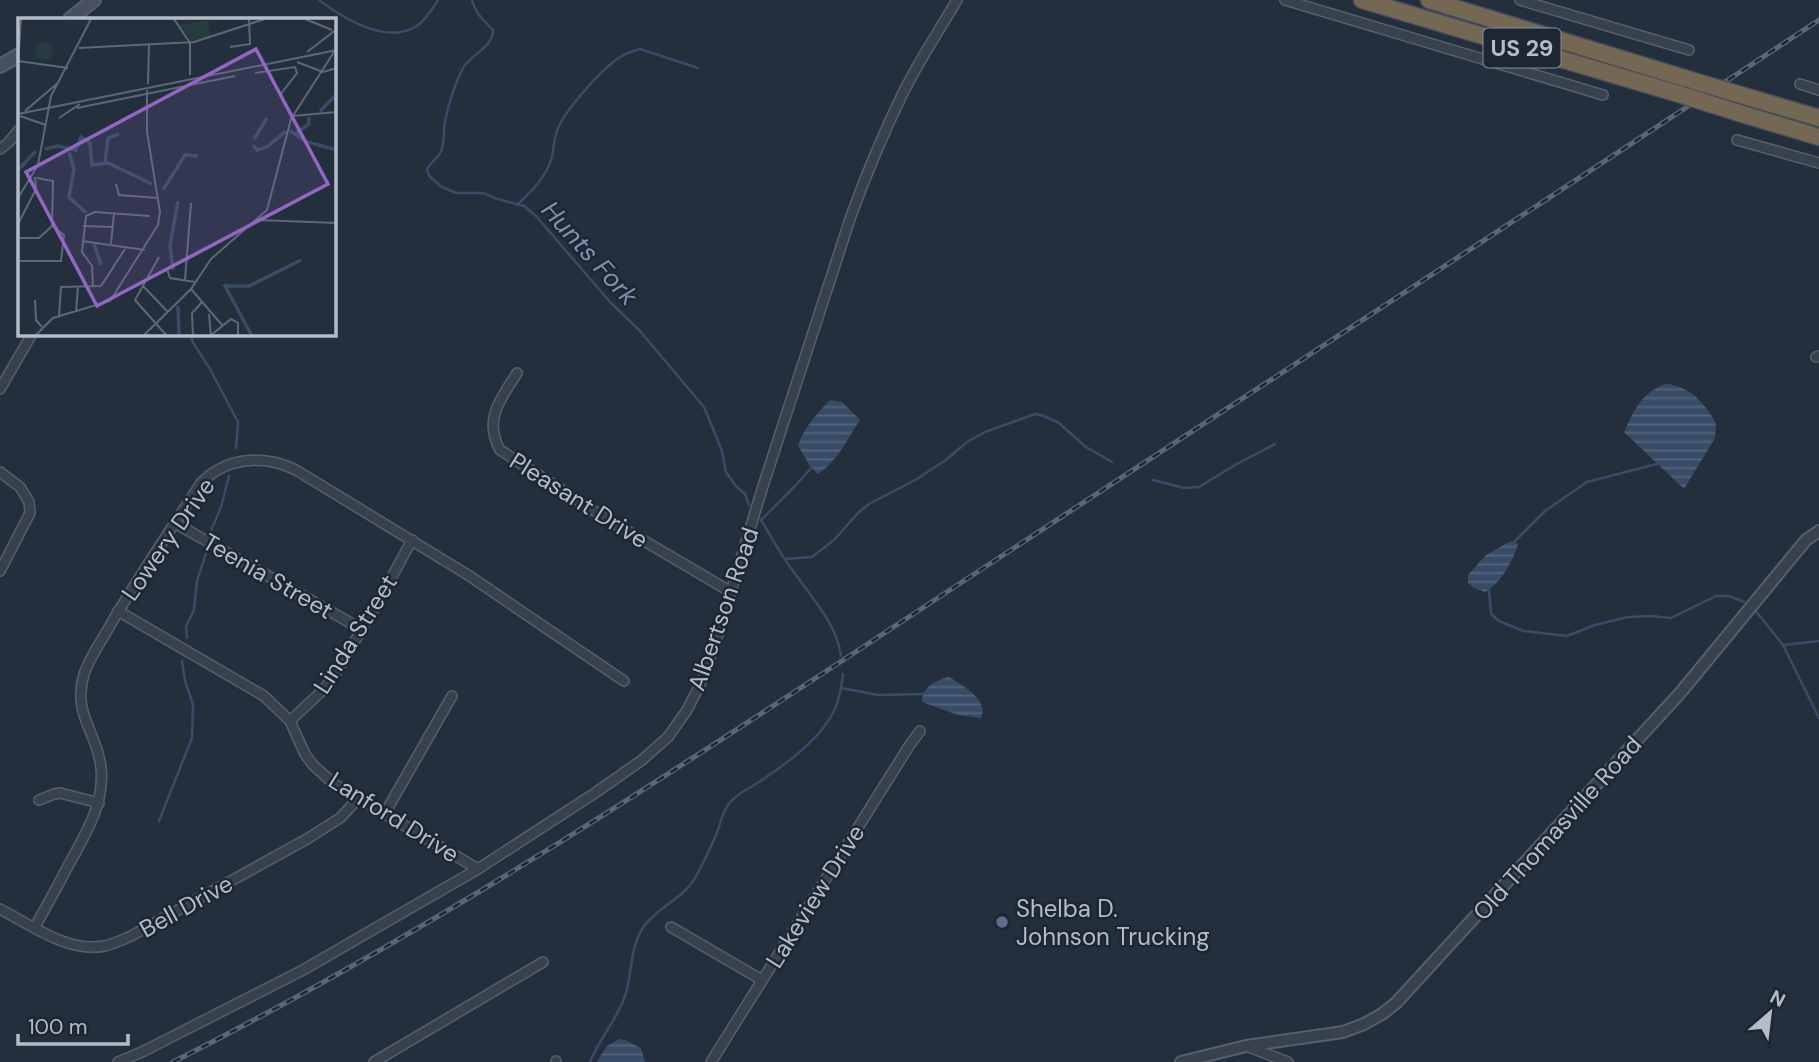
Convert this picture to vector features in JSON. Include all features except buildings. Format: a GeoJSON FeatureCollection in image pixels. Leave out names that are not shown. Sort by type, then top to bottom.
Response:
{"type":"FeatureCollection","features":[{"type":"Feature","properties":{"kind":"highway","name":"US 29"},"geometry":{"type":"LineString","coordinates":[[1362,0],[1819,137]]}},
{"type":"Feature","properties":{"kind":"highway","name":"US 29"},"geometry":{"type":"LineString","coordinates":[[1429,0],[1819,118]]}},
{"type":"Feature","properties":{"kind":"main road"},"geometry":{"type":"LineString","coordinates":[[70,18],[94,0]]}},
{"type":"Feature","properties":{"kind":"main road"},"geometry":{"type":"LineString","coordinates":[[0,66],[18,56]]}},
{"type":"Feature","properties":{"kind":"street","name":"Albertson Road"},"geometry":{"type":"LineString","coordinates":[[118,1062],[303,970],[478,869],[595,793],[642,760],[667,737],[687,710],[700,685],[864,182],[903,92],[957,0]]}},
{"type":"Feature","properties":{"kind":"street"},"geometry":{"type":"LineString","coordinates":[[1285,0],[1603,95]]}},
{"type":"Feature","properties":{"kind":"street"},"geometry":{"type":"LineString","coordinates":[[1520,0],[1689,50]]}},
{"type":"Feature","properties":{"kind":"street"},"geometry":{"type":"LineString","coordinates":[[1800,84],[1819,90]]}},
{"type":"Feature","properties":{"kind":"street"},"geometry":{"type":"LineString","coordinates":[[0,149],[18,131]]}},
{"type":"Feature","properties":{"kind":"street"},"geometry":{"type":"LineString","coordinates":[[1737,140],[1819,163]]}},
{"type":"Feature","properties":{"kind":"street"},"geometry":{"type":"LineString","coordinates":[[0,389],[31,336]]}},
{"type":"Feature","properties":{"kind":"street","name":"Pleasant Drive"},"geometry":{"type":"LineString","coordinates":[[517,373],[493,419],[493,437],[499,450],[602,516],[731,592]]}},
{"type":"Feature","properties":{"kind":"street","name":"Lowery Drive"},"geometry":{"type":"LineString","coordinates":[[35,927],[99,803],[102,783],[99,754],[85,722],[81,697],[89,662],[118,611],[201,482],[216,470],[236,462],[267,460],[296,470],[525,612],[624,681]]}},
{"type":"Feature","properties":{"kind":"street"},"geometry":{"type":"LineString","coordinates":[[0,472],[20,487],[29,502],[30,513],[0,571]]}},
{"type":"Feature","properties":{"kind":"street","name":"Teenia Street"},"geometry":{"type":"LineString","coordinates":[[175,523],[361,629]]}},
{"type":"Feature","properties":{"kind":"street","name":"Old Thomasville Road"},"geometry":{"type":"LineString","coordinates":[[1181,1062],[1246,1046],[1343,1032],[1364,1024],[1396,1003],[1681,692],[1806,540],[1819,531]]}},
{"type":"Feature","properties":{"kind":"street","name":"Linda Street"},"geometry":{"type":"LineString","coordinates":[[290,721],[330,681],[382,596],[412,540]]}},
{"type":"Feature","properties":{"kind":"street","name":"Lanford Drive"},"geometry":{"type":"LineString","coordinates":[[118,611],[264,696],[290,721],[305,754],[334,784],[478,869]]}},
{"type":"Feature","properties":{"kind":"street"},"geometry":{"type":"LineString","coordinates":[[385,813],[452,696]]}},
{"type":"Feature","properties":{"kind":"street","name":"Lakeview Drive"},"geometry":{"type":"LineString","coordinates":[[711,1062],[920,731]]}},
{"type":"Feature","properties":{"kind":"street"},"geometry":{"type":"LineString","coordinates":[[39,800],[60,793],[99,803]]}},
{"type":"Feature","properties":{"kind":"street","name":"Bell Drive"},"geometry":{"type":"LineString","coordinates":[[0,909],[70,944],[92,947],[113,944],[307,839],[340,818],[358,799]]}},
{"type":"Feature","properties":{"kind":"street"},"geometry":{"type":"LineString","coordinates":[[671,927],[762,980]]}},
{"type":"Feature","properties":{"kind":"street"},"geometry":{"type":"LineString","coordinates":[[374,1062],[543,962]]}},
{"type":"Feature","properties":{"kind":"street"},"geometry":{"type":"LineString","coordinates":[[1246,1046],[1287,1062]]}},
{"type":"Feature","properties":{"kind":"water"},"geometry":{"type":"Polygon","coordinates":[[[1666,384],[1690,392],[1708,410],[1716,424],[1715,438],[1684,489],[1624,432],[1635,409],[1645,397],[1666,384]]]}},
{"type":"Feature","properties":{"kind":"water"},"geometry":{"type":"Polygon","coordinates":[[[830,400],[842,402],[860,420],[837,456],[818,474],[798,446],[807,427],[830,400]]]}},
{"type":"Feature","properties":{"kind":"water"},"geometry":{"type":"Polygon","coordinates":[[[1511,541],[1518,544],[1516,550],[1496,584],[1485,592],[1468,583],[1468,575],[1486,555],[1511,541]]]}},
{"type":"Feature","properties":{"kind":"water"},"geometry":{"type":"Polygon","coordinates":[[[949,677],[978,699],[983,711],[981,718],[958,715],[922,702],[930,685],[949,677]]]}},
{"type":"Feature","properties":{"kind":"water"},"geometry":{"type":"Polygon","coordinates":[[[619,1039],[641,1048],[645,1062],[597,1062],[606,1047],[619,1039]]]}},
{"type":"Feature","properties":{"kind":"waterway","name":"Hunts Fork"},"geometry":{"type":"LineString","coordinates":[[319,0],[365,27],[392,32],[417,26],[438,0]]}},
{"type":"Feature","properties":{"kind":"waterway","name":"Hunts Fork"},"geometry":{"type":"LineString","coordinates":[[472,0],[478,13],[493,30],[492,36],[460,74],[444,124],[441,152],[427,170],[430,177],[442,187],[456,193],[484,193],[524,206],[536,216],[704,407],[722,451],[726,472],[745,494],[749,505]]}},
{"type":"Feature","properties":{"kind":"waterway"},"geometry":{"type":"LineString","coordinates":[[517,205],[546,171],[559,126],[570,109],[586,88],[613,62],[640,49],[698,68]]}},
{"type":"Feature","properties":{"kind":"waterway"},"geometry":{"type":"LineString","coordinates":[[191,336],[238,422],[236,448]]}},
{"type":"Feature","properties":{"kind":"waterway"},"geometry":{"type":"LineString","coordinates":[[785,559],[812,557],[834,540],[869,504],[917,479],[985,432],[1035,414],[1059,423],[1086,447],[1112,462]]}},
{"type":"Feature","properties":{"kind":"waterway"},"geometry":{"type":"LineString","coordinates":[[1153,480],[1184,488],[1199,487],[1275,444]]}},
{"type":"Feature","properties":{"kind":"waterway"},"geometry":{"type":"LineString","coordinates":[[1512,544],[1545,511],[1587,482],[1658,462]]}},
{"type":"Feature","properties":{"kind":"waterway","name":"Hunts Fork"},"geometry":{"type":"LineString","coordinates":[[813,466],[761,520],[784,559],[829,622],[841,656]]}},
{"type":"Feature","properties":{"kind":"waterway"},"geometry":{"type":"LineString","coordinates":[[210,533],[221,507],[229,476]]}},
{"type":"Feature","properties":{"kind":"waterway"},"geometry":{"type":"LineString","coordinates":[[187,638],[186,626],[194,610],[197,581],[207,550]]}},
{"type":"Feature","properties":{"kind":"waterway"},"geometry":{"type":"LineString","coordinates":[[1489,590],[1491,614],[1499,621],[1523,631],[1567,636],[1595,625],[1628,617],[1671,618],[1716,596],[1729,596],[1744,602]]}},
{"type":"Feature","properties":{"kind":"waterway"},"geometry":{"type":"LineString","coordinates":[[1755,610],[1783,645],[1819,718]]}},
{"type":"Feature","properties":{"kind":"waterway"},"geometry":{"type":"LineString","coordinates":[[1783,645],[1819,641]]}},
{"type":"Feature","properties":{"kind":"waterway"},"geometry":{"type":"LineString","coordinates":[[159,821],[192,738],[193,704],[182,661]]}},
{"type":"Feature","properties":{"kind":"waterway","name":"Hunts Fork"},"geometry":{"type":"LineString","coordinates":[[590,1062],[622,1005],[636,942],[645,925],[678,897],[695,878],[731,801],[796,755],[826,724],[839,697],[843,674]]}},
{"type":"Feature","properties":{"kind":"waterway"},"geometry":{"type":"LineString","coordinates":[[841,688],[878,695],[924,694]]}},
{"type":"Feature","properties":{"kind":"railway"},"geometry":{"type":"LineString","coordinates":[[173,1062],[375,953],[670,773],[1819,20]]}},
{"type":"Feature","properties":{"kind":"place","name":"Shelba D. Johnson Trucking"},"geometry":{"type":"Point","coordinates":[1002,922]}}]}
